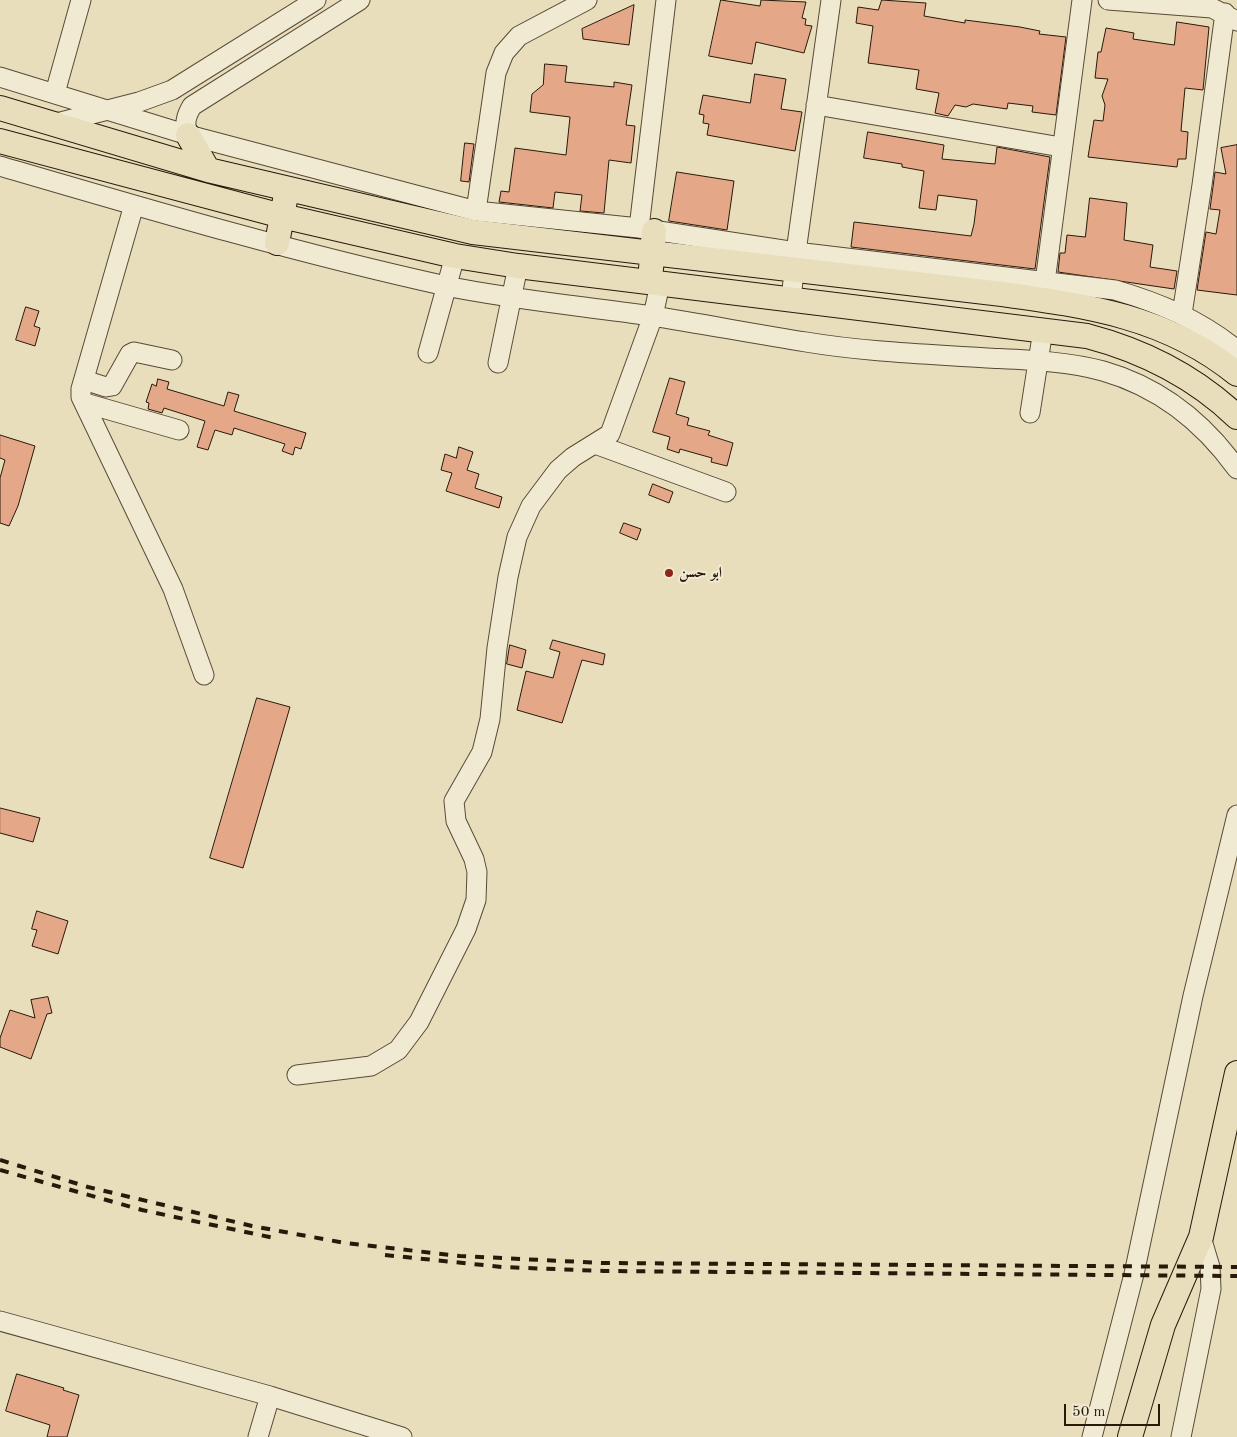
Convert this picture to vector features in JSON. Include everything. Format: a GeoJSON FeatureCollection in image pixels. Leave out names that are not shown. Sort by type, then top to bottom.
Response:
{"type":"FeatureCollection","features":[{"type":"Feature","properties":{"kind":"main road"},"geometry":{"type":"LineString","coordinates":[[0,108],[208,170],[473,232],[649,237],[794,261],[1003,286],[1090,306],[1140,320],[1180,336],[1217,358],[1237,374]]}},
{"type":"Feature","properties":{"kind":"main road"},"geometry":{"type":"LineString","coordinates":[[28,117],[9,143],[282,216],[455,256],[518,266],[1087,336],[1150,357],[1188,378],[1237,417]]}},
{"type":"Feature","properties":{"kind":"main road"},"geometry":{"type":"LineString","coordinates":[[188,135],[208,170]]}},
{"type":"Feature","properties":{"kind":"main road"},"geometry":{"type":"LineString","coordinates":[[277,244],[287,188]]}},
{"type":"Feature","properties":{"kind":"main road"},"geometry":{"type":"LineString","coordinates":[[649,237],[655,283]]}},
{"type":"Feature","properties":{"kind":"main road"},"geometry":{"type":"LineString","coordinates":[[999,325],[1003,286]]}},
{"type":"Feature","properties":{"kind":"main road"},"geometry":{"type":"LineString","coordinates":[[1130,1437],[1163,1326],[1201,1237],[1237,1073]]}},
{"type":"Feature","properties":{"kind":"street"},"geometry":{"type":"LineString","coordinates":[[55,93],[81,0]]}},
{"type":"Feature","properties":{"kind":"street"},"geometry":{"type":"LineString","coordinates":[[188,135],[185,125],[186,115],[192,106],[360,0]]}},
{"type":"Feature","properties":{"kind":"street"},"geometry":{"type":"LineString","coordinates":[[476,211],[496,73],[504,53],[518,36],[587,0]]}},
{"type":"Feature","properties":{"kind":"street"},"geometry":{"type":"LineString","coordinates":[[0,77],[188,135],[476,211],[649,237],[666,0]]}},
{"type":"Feature","properties":{"kind":"street"},"geometry":{"type":"LineString","coordinates":[[791,300],[794,261],[831,0]]}},
{"type":"Feature","properties":{"kind":"street"},"geometry":{"type":"LineString","coordinates":[[1045,282],[1061,147],[1082,0]]}},
{"type":"Feature","properties":{"kind":"street"},"geometry":{"type":"LineString","coordinates":[[1120,0],[1212,8],[1231,17],[1182,314]]}},
{"type":"Feature","properties":{"kind":"street"},"geometry":{"type":"LineString","coordinates":[[53,124],[139,102],[172,90],[313,1]]}},
{"type":"Feature","properties":{"kind":"street"},"geometry":{"type":"LineString","coordinates":[[282,21],[295,41]]}},
{"type":"Feature","properties":{"kind":"street"},"geometry":{"type":"LineString","coordinates":[[816,105],[1061,147]]}},
{"type":"Feature","properties":{"kind":"street"},"geometry":{"type":"LineString","coordinates":[[0,166],[277,244],[447,286],[511,297],[653,316],[852,350],[1038,360],[1077,365],[1106,372],[1159,395],[1206,431],[1237,469]]}},
{"type":"Feature","properties":{"kind":"street"},"geometry":{"type":"LineString","coordinates":[[134,205],[81,389],[84,403],[173,589],[204,674]]}},
{"type":"Feature","properties":{"kind":"street"},"geometry":{"type":"LineString","coordinates":[[428,353],[455,256]]}},
{"type":"Feature","properties":{"kind":"street"},"geometry":{"type":"LineString","coordinates":[[498,363],[518,266]]}},
{"type":"Feature","properties":{"kind":"street"},"geometry":{"type":"LineString","coordinates":[[1003,286],[1045,282],[1114,290],[1141,297],[1182,314],[1209,329],[1237,350]]}},
{"type":"Feature","properties":{"kind":"street"},"geometry":{"type":"LineString","coordinates":[[297,1075],[371,1066],[398,1050],[419,1022],[466,929],[476,900],[477,872],[467,842],[456,821],[454,801],[482,752],[490,719],[498,639],[508,577],[517,537],[531,506],[558,470],[573,457],[610,434],[653,316],[655,283]]}},
{"type":"Feature","properties":{"kind":"street"},"geometry":{"type":"LineString","coordinates":[[1030,413],[1043,330]]}},
{"type":"Feature","properties":{"kind":"street"},"geometry":{"type":"LineString","coordinates":[[84,380],[106,387],[112,386],[130,354],[134,352],[172,360]]}},
{"type":"Feature","properties":{"kind":"street"},"geometry":{"type":"LineString","coordinates":[[84,403],[179,430]]}},
{"type":"Feature","properties":{"kind":"street"},"geometry":{"type":"LineString","coordinates":[[595,444],[726,492]]}},
{"type":"Feature","properties":{"kind":"street"},"geometry":{"type":"LineString","coordinates":[[1092,1437],[1134,1274],[1194,996],[1237,815]]}},
{"type":"Feature","properties":{"kind":"street"},"geometry":{"type":"LineString","coordinates":[[1181,1437],[1211,1289],[1210,1267],[1201,1237]]}},
{"type":"Feature","properties":{"kind":"street"},"geometry":{"type":"LineString","coordinates":[[0,1321],[270,1396],[402,1437]]}},
{"type":"Feature","properties":{"kind":"street"},"geometry":{"type":"LineString","coordinates":[[258,1437],[270,1396]]}},
{"type":"Feature","properties":{"kind":"building"},"geometry":{"type":"Polygon","coordinates":[[[721,0],[760,6],[761,0],[806,2],[802,18],[806,19],[805,25],[812,26],[804,53],[756,42],[752,64],[709,56],[721,0]]]}},
{"type":"Feature","properties":{"kind":"building"},"geometry":{"type":"Polygon","coordinates":[[[882,0],[926,3],[924,16],[965,23],[965,20],[1020,27],[1040,31],[1039,34],[1066,37],[1056,115],[1032,112],[1033,106],[1008,103],[1007,109],[973,104],[966,107],[955,105],[948,116],[935,113],[939,93],[916,89],[919,70],[868,63],[873,26],[856,23],[858,7],[878,10],[882,0]]]}},
{"type":"Feature","properties":{"kind":"building"},"geometry":{"type":"Polygon","coordinates":[[[634,5],[629,45],[583,39],[582,29],[634,5]]]}},
{"type":"Feature","properties":{"kind":"building"},"geometry":{"type":"Polygon","coordinates":[[[1177,22],[1209,27],[1203,90],[1185,88],[1181,131],[1188,132],[1186,159],[1178,159],[1177,167],[1088,157],[1094,120],[1103,121],[1105,105],[1102,96],[1108,79],[1095,78],[1098,52],[1101,52],[1106,28],[1134,33],[1133,39],[1174,45],[1177,22]]]}},
{"type":"Feature","properties":{"kind":"building"},"geometry":{"type":"Polygon","coordinates":[[[545,64],[567,66],[565,82],[614,87],[614,82],[632,85],[626,125],[635,126],[631,163],[609,160],[604,213],[580,211],[582,195],[555,192],[553,208],[499,202],[501,191],[509,192],[515,148],[566,155],[570,117],[530,112],[532,94],[543,85],[545,64]]]}},
{"type":"Feature","properties":{"kind":"building"},"geometry":{"type":"Polygon","coordinates":[[[755,74],[786,79],[781,109],[802,112],[795,151],[707,135],[709,124],[703,123],[704,115],[699,114],[703,95],[750,103],[755,74]]]}},
{"type":"Feature","properties":{"kind":"building"},"geometry":{"type":"Polygon","coordinates":[[[868,132],[944,145],[942,159],[995,164],[997,147],[1050,157],[1035,269],[851,247],[854,222],[971,236],[974,224],[977,200],[938,195],[936,210],[919,208],[924,171],[902,167],[902,164],[864,158],[868,132]]]}},
{"type":"Feature","properties":{"kind":"building"},"geometry":{"type":"Polygon","coordinates":[[[465,143],[474,144],[469,182],[461,181],[465,143]]]}},
{"type":"Feature","properties":{"kind":"building"},"geometry":{"type":"Polygon","coordinates":[[[1237,145],[1237,295],[1197,290],[1206,232],[1216,234],[1220,210],[1210,209],[1215,172],[1226,174],[1221,148],[1237,145]]]}},
{"type":"Feature","properties":{"kind":"building"},"geometry":{"type":"Polygon","coordinates":[[[677,172],[734,181],[727,230],[669,221],[677,172]]]}},
{"type":"Feature","properties":{"kind":"building"},"geometry":{"type":"Polygon","coordinates":[[[1090,198],[1127,203],[1124,240],[1153,245],[1150,267],[1177,271],[1174,289],[1058,272],[1060,253],[1065,253],[1067,235],[1085,237],[1090,198]]]}},
{"type":"Feature","properties":{"kind":"building"},"geometry":{"type":"Polygon","coordinates":[[[26,307],[39,311],[34,326],[40,328],[35,346],[16,340],[26,307]]]}},
{"type":"Feature","properties":{"kind":"building"},"geometry":{"type":"Polygon","coordinates":[[[670,378],[685,382],[676,414],[689,418],[687,425],[710,431],[708,435],[733,443],[727,466],[711,462],[712,458],[680,449],[679,453],[667,449],[670,437],[653,432],[670,378]]]}},
{"type":"Feature","properties":{"kind":"building"},"geometry":{"type":"Polygon","coordinates":[[[158,379],[169,382],[167,389],[224,406],[228,392],[239,395],[234,411],[306,433],[301,449],[295,447],[293,455],[282,451],[285,444],[234,428],[232,435],[215,430],[208,450],[197,447],[205,421],[164,408],[162,413],[148,409],[149,403],[146,402],[152,384],[156,386],[158,379]]]}},
{"type":"Feature","properties":{"kind":"building"},"geometry":{"type":"Polygon","coordinates":[[[0,435],[35,446],[18,506],[9,526],[0,523],[0,478],[5,460],[0,458],[0,435]]]}},
{"type":"Feature","properties":{"kind":"building"},"geometry":{"type":"Polygon","coordinates":[[[459,447],[473,452],[467,470],[479,474],[475,488],[502,497],[499,508],[446,491],[452,473],[441,470],[445,454],[456,458],[459,447]]]}},
{"type":"Feature","properties":{"kind":"building"},"geometry":{"type":"Polygon","coordinates":[[[653,484],[673,492],[669,503],[649,495],[653,484]]]}},
{"type":"Feature","properties":{"kind":"building"},"geometry":{"type":"Polygon","coordinates":[[[624,523],[641,529],[637,540],[620,533],[624,523]]]}},
{"type":"Feature","properties":{"kind":"building"},"geometry":{"type":"Polygon","coordinates":[[[553,640],[605,654],[603,665],[582,660],[562,723],[517,710],[526,671],[553,678],[560,652],[550,649],[553,640]]]}},
{"type":"Feature","properties":{"kind":"building"},"geometry":{"type":"Polygon","coordinates":[[[510,645],[526,650],[522,668],[507,664],[510,645]]]}},
{"type":"Feature","properties":{"kind":"building"},"geometry":{"type":"Polygon","coordinates":[[[257,698],[290,707],[243,868],[210,858],[257,698]]]}},
{"type":"Feature","properties":{"kind":"building"},"geometry":{"type":"Polygon","coordinates":[[[0,808],[40,818],[33,842],[0,833],[0,808]]]}},
{"type":"Feature","properties":{"kind":"building"},"geometry":{"type":"Polygon","coordinates":[[[37,911],[68,921],[58,954],[32,946],[37,930],[32,929],[37,911]]]}},
{"type":"Feature","properties":{"kind":"building"},"geometry":{"type":"Polygon","coordinates":[[[48,997],[52,1013],[47,1014],[31,1059],[0,1047],[0,1038],[10,1010],[35,1018],[31,1000],[48,997]]]}},
{"type":"Feature","properties":{"kind":"building"},"geometry":{"type":"Polygon","coordinates":[[[17,1374],[64,1388],[63,1390],[79,1395],[67,1437],[47,1437],[50,1425],[6,1411],[17,1374]]]}},
{"type":"Feature","properties":{"kind":"railway"},"geometry":{"type":"LineString","coordinates":[[0,1160],[88,1187],[252,1226],[345,1243],[460,1256],[603,1263],[1237,1267]]}},
{"type":"Feature","properties":{"kind":"railway"},"geometry":{"type":"LineString","coordinates":[[0,1170],[142,1210],[274,1238]]}},
{"type":"Feature","properties":{"kind":"railway"},"geometry":{"type":"LineString","coordinates":[[385,1255],[502,1267],[604,1271],[1237,1276]]}},
{"type":"Feature","properties":{"kind":"place","name":"ابو حسن"},"geometry":{"type":"Point","coordinates":[669,573]}}]}
